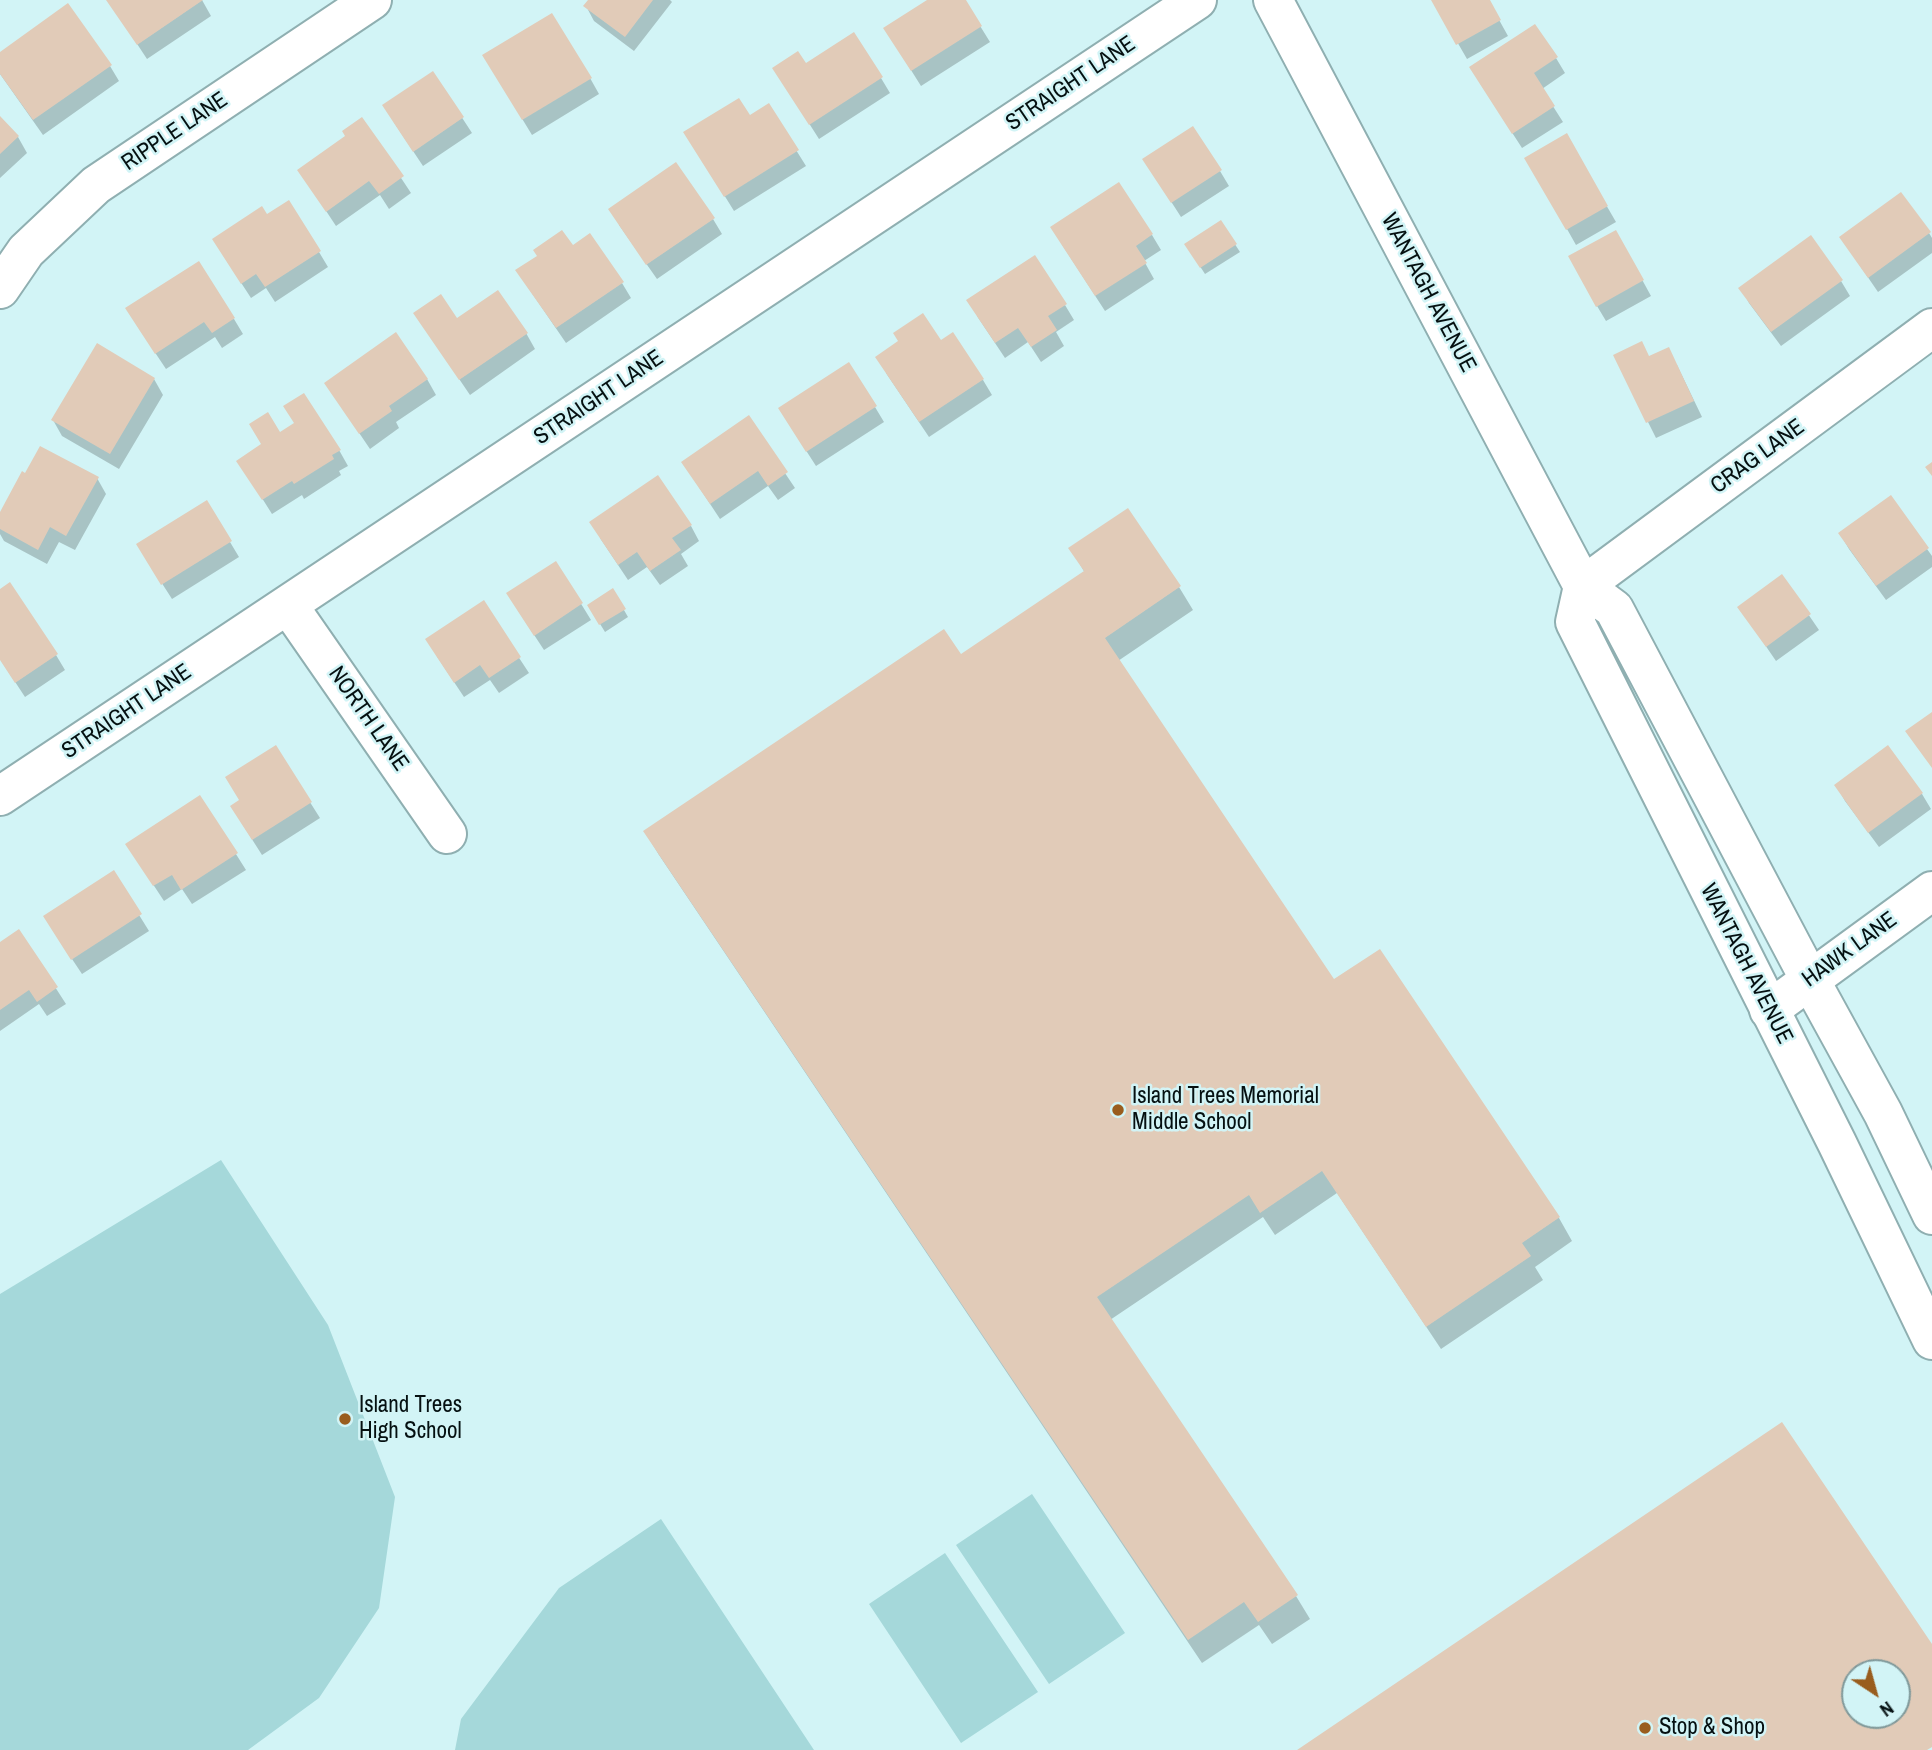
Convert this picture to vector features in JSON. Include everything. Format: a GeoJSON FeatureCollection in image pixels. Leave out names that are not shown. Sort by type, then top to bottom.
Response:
{"type":"FeatureCollection","features":[{"type":"Feature","properties":{"kind":"street","name":"RIPPLE LANE"},"geometry":{"type":"LineString","coordinates":[[0,289],[26,251],[96,186],[372,0]]}},
{"type":"Feature","properties":{"kind":"street","name":"STRAIGHT LANE"},"geometry":{"type":"LineString","coordinates":[[0,796],[1197,0]]}},
{"type":"Feature","properties":{"kind":"street","name":"WANTAGH AVENUE"},"geometry":{"type":"LineString","coordinates":[[1273,0],[1583,586],[1614,609],[1883,1113],[1932,1215]]}},
{"type":"Feature","properties":{"kind":"street","name":"CRAG LANE"},"geometry":{"type":"LineString","coordinates":[[1583,586],[1932,328]]}},
{"type":"Feature","properties":{"kind":"street","name":"WANTAGH AVENUE"},"geometry":{"type":"LineString","coordinates":[[1583,586],[1575,622],[1837,1143],[1932,1340]]}},
{"type":"Feature","properties":{"kind":"street","name":"NORTH LANE"},"geometry":{"type":"LineString","coordinates":[[288,605],[447,834]]}},
{"type":"Feature","properties":{"kind":"street","name":"HAWK LANE"},"geometry":{"type":"LineString","coordinates":[[1769,1010],[1932,891]]}},
{"type":"Feature","properties":{"kind":"shaded area"},"geometry":{"type":"Polygon","coordinates":[[[221,1160],[328,1325],[395,1497],[379,1608],[319,1698],[248,1750],[0,1750],[0,1294],[221,1160]]]}},
{"type":"Feature","properties":{"kind":"shaded area"},"geometry":{"type":"Polygon","coordinates":[[[1032,1494],[1125,1633],[1049,1684],[956,1545],[1032,1494]]]}},
{"type":"Feature","properties":{"kind":"shaded area"},"geometry":{"type":"Polygon","coordinates":[[[661,1519],[814,1750],[455,1750],[461,1719],[559,1588],[661,1519]]]}},
{"type":"Feature","properties":{"kind":"shaded area"},"geometry":{"type":"Polygon","coordinates":[[[945,1553],[1038,1692],[961,1743],[869,1604],[945,1553]]]}},
{"type":"Feature","properties":{"kind":"building"},"geometry":{"type":"Polygon","coordinates":[[[106,0],[203,0],[137,45],[106,0]]]}},
{"type":"Feature","properties":{"kind":"building"},"geometry":{"type":"Polygon","coordinates":[[[588,0],[653,0],[625,37],[583,6],[588,0]]]}},
{"type":"Feature","properties":{"kind":"building"},"geometry":{"type":"Polygon","coordinates":[[[927,0],[966,0],[982,26],[911,71],[883,28],[927,0]]]}},
{"type":"Feature","properties":{"kind":"building"},"geometry":{"type":"Polygon","coordinates":[[[1431,0],[1490,0],[1501,20],[1456,45],[1431,0]]]}},
{"type":"Feature","properties":{"kind":"building"},"geometry":{"type":"Polygon","coordinates":[[[68,3],[112,65],[33,120],[0,74],[0,52],[68,3]]]}},
{"type":"Feature","properties":{"kind":"building"},"geometry":{"type":"Polygon","coordinates":[[[552,13],[592,78],[522,120],[482,55],[552,13]]]}},
{"type":"Feature","properties":{"kind":"building"},"geometry":{"type":"Polygon","coordinates":[[[1535,24],[1558,57],[1534,73],[1555,106],[1512,134],[1469,67],[1535,24]]]}},
{"type":"Feature","properties":{"kind":"building"},"geometry":{"type":"Polygon","coordinates":[[[854,32],[883,77],[809,125],[772,68],[798,51],[806,63],[854,32]]]}},
{"type":"Feature","properties":{"kind":"building"},"geometry":{"type":"Polygon","coordinates":[[[433,71],[464,117],[413,152],[382,105],[433,71]]]}},
{"type":"Feature","properties":{"kind":"building"},"geometry":{"type":"Polygon","coordinates":[[[739,98],[750,115],[769,103],[799,150],[724,197],[683,132],[739,98]]]}},
{"type":"Feature","properties":{"kind":"building"},"geometry":{"type":"Polygon","coordinates":[[[0,116],[19,136],[0,154],[0,116]]]}},
{"type":"Feature","properties":{"kind":"building"},"geometry":{"type":"Polygon","coordinates":[[[362,117],[404,176],[379,194],[369,181],[326,212],[297,170],[345,136],[342,131],[362,117]]]}},
{"type":"Feature","properties":{"kind":"building"},"geometry":{"type":"Polygon","coordinates":[[[1193,126],[1222,170],[1171,203],[1142,159],[1193,126]]]}},
{"type":"Feature","properties":{"kind":"building"},"geometry":{"type":"Polygon","coordinates":[[[1567,133],[1608,206],[1566,230],[1524,158],[1567,133]]]}},
{"type":"Feature","properties":{"kind":"building"},"geometry":{"type":"Polygon","coordinates":[[[676,162],[715,218],[646,265],[608,209],[676,162]]]}},
{"type":"Feature","properties":{"kind":"building"},"geometry":{"type":"Polygon","coordinates":[[[1119,182],[1153,234],[1136,246],[1147,263],[1095,296],[1050,227],[1119,182]]]}},
{"type":"Feature","properties":{"kind":"building"},"geometry":{"type":"Polygon","coordinates":[[[1901,192],[1931,232],[1868,278],[1839,237],[1901,192]]]}},
{"type":"Feature","properties":{"kind":"building"},"geometry":{"type":"Polygon","coordinates":[[[289,200],[321,251],[265,287],[256,274],[241,284],[212,239],[262,206],[267,214],[289,200]]]}},
{"type":"Feature","properties":{"kind":"building"},"geometry":{"type":"Polygon","coordinates":[[[1221,220],[1237,244],[1200,268],[1184,244],[1221,220]]]}},
{"type":"Feature","properties":{"kind":"building"},"geometry":{"type":"Polygon","coordinates":[[[562,230],[573,245],[590,233],[624,282],[556,328],[515,270],[537,256],[533,250],[562,230]]]}},
{"type":"Feature","properties":{"kind":"building"},"geometry":{"type":"Polygon","coordinates":[[[1616,230],[1644,280],[1596,307],[1568,256],[1616,230]]]}},
{"type":"Feature","properties":{"kind":"building"},"geometry":{"type":"Polygon","coordinates":[[[1811,235],[1843,280],[1771,332],[1738,288],[1811,235]]]}},
{"type":"Feature","properties":{"kind":"building"},"geometry":{"type":"Polygon","coordinates":[[[1035,255],[1067,304],[1048,316],[1057,330],[1031,347],[1018,328],[995,343],[966,300],[1035,255]]]}},
{"type":"Feature","properties":{"kind":"building"},"geometry":{"type":"Polygon","coordinates":[[[199,261],[235,318],[212,333],[204,322],[155,354],[125,308],[199,261]]]}},
{"type":"Feature","properties":{"kind":"building"},"geometry":{"type":"Polygon","coordinates":[[[498,290],[528,333],[459,380],[413,313],[441,294],[457,318],[498,290]]]}},
{"type":"Feature","properties":{"kind":"building"},"geometry":{"type":"Polygon","coordinates":[[[923,313],[941,340],[953,332],[984,379],[919,422],[875,357],[898,341],[893,333],[923,313]]]}},
{"type":"Feature","properties":{"kind":"building"},"geometry":{"type":"Polygon","coordinates":[[[396,332],[428,379],[389,406],[392,411],[359,434],[324,383],[396,332]]]}},
{"type":"Feature","properties":{"kind":"building"},"geometry":{"type":"Polygon","coordinates":[[[1642,341],[1649,356],[1669,347],[1694,401],[1646,423],[1613,355],[1642,341]]]}},
{"type":"Feature","properties":{"kind":"building"},"geometry":{"type":"Polygon","coordinates":[[[97,343],[155,378],[110,454],[51,420],[97,343]]]}},
{"type":"Feature","properties":{"kind":"building"},"geometry":{"type":"Polygon","coordinates":[[[849,362],[877,406],[806,452],[778,408],[849,362]]]}},
{"type":"Feature","properties":{"kind":"building"},"geometry":{"type":"Polygon","coordinates":[[[304,393],[341,450],[332,455],[334,459],[262,500],[236,461],[261,444],[249,424],[268,412],[280,432],[294,423],[283,406],[304,393]]]}},
{"type":"Feature","properties":{"kind":"building"},"geometry":{"type":"Polygon","coordinates":[[[749,415],[788,472],[768,486],[758,471],[710,504],[681,462],[749,415]]]}},
{"type":"Feature","properties":{"kind":"building"},"geometry":{"type":"Polygon","coordinates":[[[40,446],[99,477],[66,536],[50,527],[38,550],[0,529],[0,512],[22,471],[25,473],[40,446]]]}},
{"type":"Feature","properties":{"kind":"building"},"geometry":{"type":"Polygon","coordinates":[[[1932,462],[1932,476],[1925,467],[1932,462]]]}},
{"type":"Feature","properties":{"kind":"building"},"geometry":{"type":"Polygon","coordinates":[[[658,475],[692,525],[672,538],[681,550],[650,571],[637,552],[618,565],[589,522],[658,475]]]}},
{"type":"Feature","properties":{"kind":"building"},"geometry":{"type":"Polygon","coordinates":[[[1891,495],[1929,548],[1876,586],[1838,533],[1891,495]]]}},
{"type":"Feature","properties":{"kind":"building"},"geometry":{"type":"Polygon","coordinates":[[[207,500],[232,541],[161,585],[136,544],[207,500]]]}},
{"type":"Feature","properties":{"kind":"building"},"geometry":{"type":"Polygon","coordinates":[[[1128,508],[1181,586],[1105,638],[1334,979],[1380,949],[1560,1217],[1522,1243],[1531,1256],[1426,1327],[1322,1171],[1260,1213],[1249,1195],[1097,1297],[1298,1595],[1258,1622],[1244,1602],[1188,1640],[643,831],[944,629],[961,654],[1084,571],[1068,548],[1128,508]]]}},
{"type":"Feature","properties":{"kind":"building"},"geometry":{"type":"Polygon","coordinates":[[[556,561],[583,603],[534,636],[506,593],[556,561]]]}},
{"type":"Feature","properties":{"kind":"building"},"geometry":{"type":"Polygon","coordinates":[[[1782,574],[1811,614],[1766,647],[1737,607],[1782,574]]]}},
{"type":"Feature","properties":{"kind":"building"},"geometry":{"type":"Polygon","coordinates":[[[10,582],[58,654],[15,683],[0,660],[0,589],[10,582]]]}},
{"type":"Feature","properties":{"kind":"building"},"geometry":{"type":"Polygon","coordinates":[[[613,588],[626,609],[599,625],[587,605],[613,588]]]}},
{"type":"Feature","properties":{"kind":"building"},"geometry":{"type":"Polygon","coordinates":[[[484,600],[521,657],[489,678],[480,665],[454,683],[425,639],[484,600]]]}},
{"type":"Feature","properties":{"kind":"building"},"geometry":{"type":"Polygon","coordinates":[[[1932,712],[1932,768],[1905,731],[1932,712]]]}},
{"type":"Feature","properties":{"kind":"building"},"geometry":{"type":"Polygon","coordinates":[[[276,745],[312,802],[252,840],[230,806],[239,800],[225,777],[276,745]]]}},
{"type":"Feature","properties":{"kind":"building"},"geometry":{"type":"Polygon","coordinates":[[[1888,745],[1923,793],[1868,833],[1834,785],[1888,745]]]}},
{"type":"Feature","properties":{"kind":"building"},"geometry":{"type":"Polygon","coordinates":[[[200,795],[238,853],[181,890],[172,875],[153,886],[125,844],[200,795]]]}},
{"type":"Feature","properties":{"kind":"building"},"geometry":{"type":"Polygon","coordinates":[[[114,870],[142,914],[71,960],[43,916],[114,870]]]}},
{"type":"Feature","properties":{"kind":"building"},"geometry":{"type":"Polygon","coordinates":[[[19,929],[58,987],[37,1002],[29,990],[0,1010],[0,942],[19,929]]]}},
{"type":"Feature","properties":{"kind":"building"},"geometry":{"type":"Polygon","coordinates":[[[1782,1422],[1932,1644],[1932,1747],[1927,1750],[1297,1750],[1782,1422]]]}},
{"type":"Feature","properties":{"kind":"place","name":"Island Trees Memorial Middle School"},"geometry":{"type":"Point","coordinates":[1118,1110]}},
{"type":"Feature","properties":{"kind":"place","name":"Island Trees High School"},"geometry":{"type":"Point","coordinates":[345,1419]}},
{"type":"Feature","properties":{"kind":"place","name":"Stop & Shop"},"geometry":{"type":"Point","coordinates":[1645,1728]}}]}
